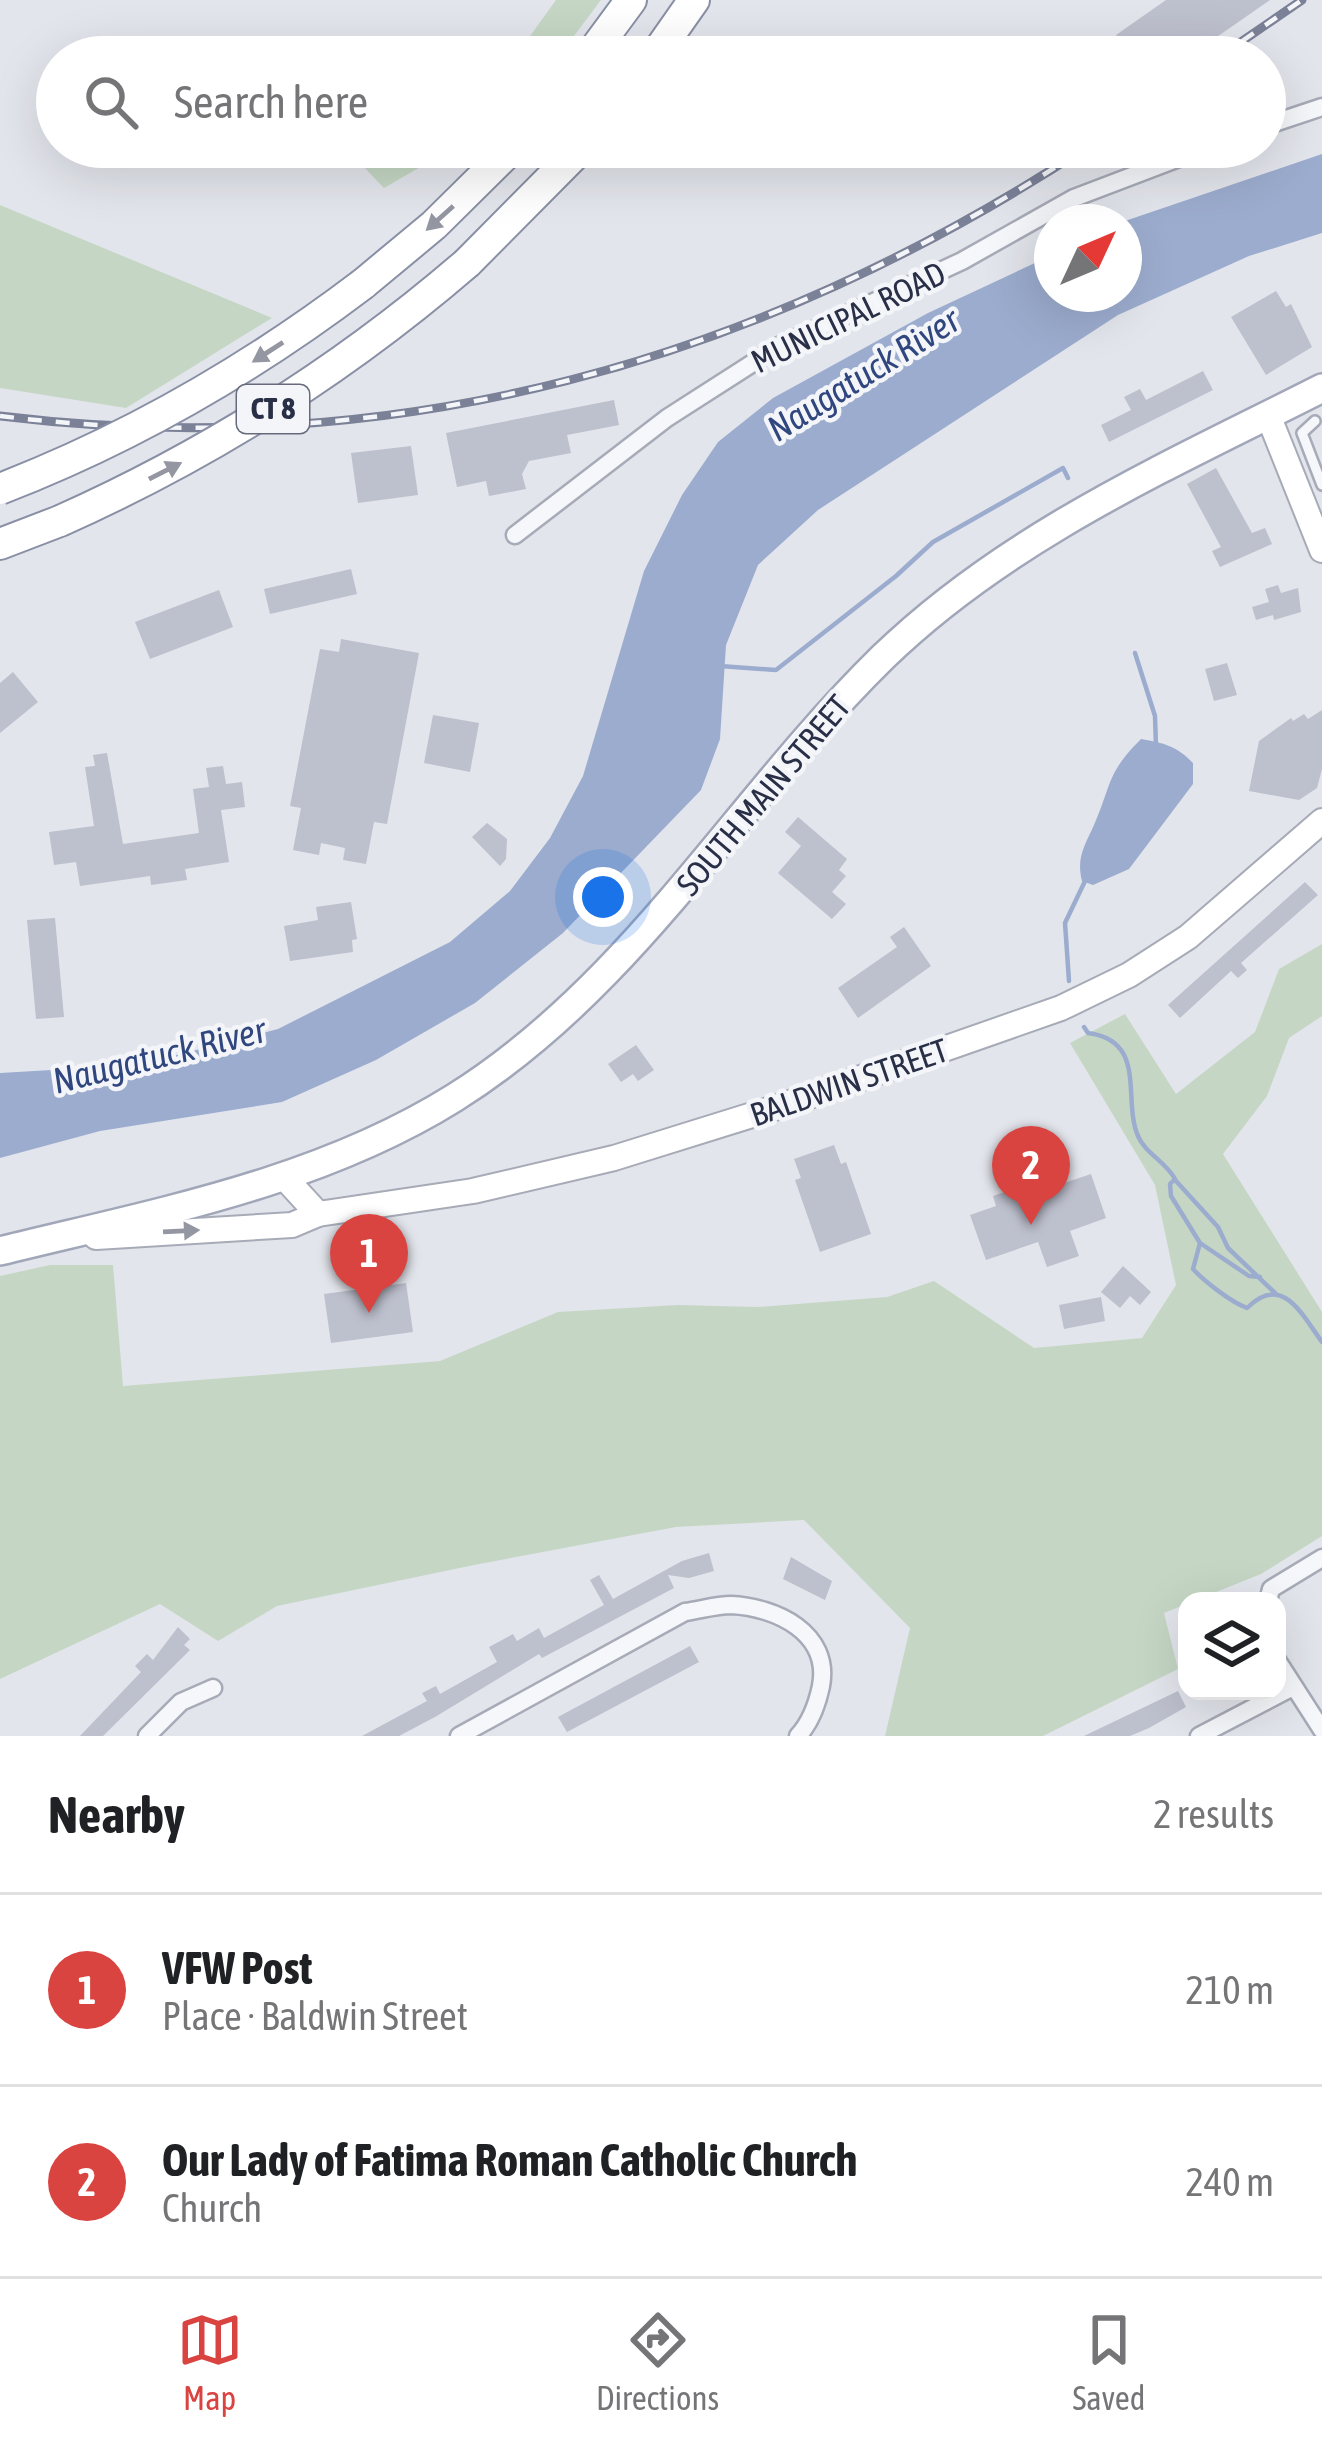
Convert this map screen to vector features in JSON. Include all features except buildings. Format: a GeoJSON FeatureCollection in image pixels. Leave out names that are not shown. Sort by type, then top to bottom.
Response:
{"type":"FeatureCollection","features":[{"type":"Feature","properties":{"kind":"highway"},"geometry":{"type":"LineString","coordinates":[[604,36],[631,0]]}},
{"type":"Feature","properties":{"kind":"highway"},"geometry":{"type":"LineString","coordinates":[[669,36],[694,0]]}},
{"type":"Feature","properties":{"kind":"highway","name":"CT 8"},"geometry":{"type":"LineString","coordinates":[[0,489],[184,404],[275,348],[363,284],[492,168]]}},
{"type":"Feature","properties":{"kind":"highway","name":"CT 8"},"geometry":{"type":"LineString","coordinates":[[0,544],[159,475],[253,422],[371,340],[466,263],[561,168]]}},
{"type":"Feature","properties":{"kind":"main road","name":"SOUTH MAIN STREET"},"geometry":{"type":"LineString","coordinates":[[0,1251],[283,1176],[346,1154],[438,1108],[498,1068],[560,1017],[665,911],[863,678],[964,586],[1070,518],[1268,415],[1316,406]]}},
{"type":"Feature","properties":{"kind":"main road"},"geometry":{"type":"LineString","coordinates":[[1268,415],[1322,550]]}},
{"type":"Feature","properties":{"kind":"main road","name":"BALDWIN STREET"},"geometry":{"type":"LineString","coordinates":[[64,1235],[86,1238],[292,1225],[318,1214],[473,1191],[614,1158],[782,1106],[1061,1008],[1173,948],[1219,914],[1322,821]]}},
{"type":"Feature","properties":{"kind":"main road"},"geometry":{"type":"LineString","coordinates":[[283,1176],[318,1214]]}},
{"type":"Feature","properties":{"kind":"street"},"geometry":{"type":"LineString","coordinates":[[1286,119],[1322,107]]}},
{"type":"Feature","properties":{"kind":"street","name":"MUNICIPAL ROAD"},"geometry":{"type":"LineString","coordinates":[[515,535],[667,418],[778,346],[962,261],[1074,198],[1153,168]]}},
{"type":"Feature","properties":{"kind":"street"},"geometry":{"type":"LineString","coordinates":[[1270,1592],[1322,1558]]}},
{"type":"Feature","properties":{"kind":"street"},"geometry":{"type":"LineString","coordinates":[[459,1736],[685,1612],[726,1605],[781,1615],[820,1652],[824,1672],[818,1703],[798,1736]]}},
{"type":"Feature","properties":{"kind":"street"},"geometry":{"type":"LineString","coordinates":[[1286,1675],[1322,1730]]}},
{"type":"Feature","properties":{"kind":"street"},"geometry":{"type":"LineString","coordinates":[[1199,1736],[1293,1687]]}},
{"type":"Feature","properties":{"kind":"street"},"geometry":{"type":"LineString","coordinates":[[147,1736],[181,1702],[213,1688]]}},
{"type":"Feature","properties":{"kind":"lane"},"geometry":{"type":"LineString","coordinates":[[1316,406],[1302,433],[1322,485]]}},
{"type":"Feature","properties":{"kind":"green space"},"geometry":{"type":"Polygon","coordinates":[[[556,0],[601,0],[574,36],[530,36],[556,0]]]}},
{"type":"Feature","properties":{"kind":"green space"},"geometry":{"type":"Polygon","coordinates":[[[365,168],[419,168],[384,188],[365,168]]]}},
{"type":"Feature","properties":{"kind":"green space"},"geometry":{"type":"Polygon","coordinates":[[[0,205],[272,318],[126,408],[0,388],[0,205]]]}},
{"type":"Feature","properties":{"kind":"green space"},"geometry":{"type":"Polygon","coordinates":[[[1322,944],[1322,1016],[1289,1038],[1267,1096],[1223,1154],[1322,1312],[1322,1536],[1261,1574],[1216,1592],[1178,1592],[1178,1607],[1164,1613],[1178,1669],[1043,1736],[885,1736],[910,1628],[804,1520],[676,1527],[474,1565],[277,1606],[218,1641],[160,1604],[0,1679],[0,1276],[50,1265],[113,1265],[123,1386],[440,1361],[558,1312],[678,1305],[758,1307],[887,1297],[934,1281],[1034,1348],[1142,1338],[1176,1285],[1155,1185],[1070,1043],[1125,1014],[1176,1094],[1255,1032],[1279,969],[1322,944]]]}},
{"type":"Feature","properties":{"kind":"water"},"geometry":{"type":"Polygon","coordinates":[[[1322,154],[1322,233],[1249,256],[1142,304],[1142,215],[1322,154]]]}},
{"type":"Feature","properties":{"kind":"water","name":"Naugatuck River"},"geometry":{"type":"Polygon","coordinates":[[[1034,263],[1034,312],[1125,312],[818,510],[758,565],[726,645],[720,739],[701,790],[563,933],[475,1003],[376,1060],[282,1102],[100,1131],[0,1158],[0,1073],[138,1065],[278,1029],[450,942],[510,891],[550,838],[583,776],[644,571],[682,495],[718,442],[773,398],[928,313],[1034,263]]]}},
{"type":"Feature","properties":{"kind":"water"},"geometry":{"type":"Polygon","coordinates":[[[1141,739],[1170,746],[1187,757],[1193,763],[1193,784],[1129,869],[1093,885],[1082,881],[1082,852],[1111,780],[1141,739]]]}},
{"type":"Feature","properties":{"kind":"waterway"},"geometry":{"type":"LineString","coordinates":[[720,666],[776,670],[933,542],[1063,468],[1068,478]]}},
{"type":"Feature","properties":{"kind":"waterway"},"geometry":{"type":"LineString","coordinates":[[1135,653],[1155,716],[1156,747]]}},
{"type":"Feature","properties":{"kind":"waterway"},"geometry":{"type":"LineString","coordinates":[[1069,981],[1065,923],[1086,879]]}},
{"type":"Feature","properties":{"kind":"waterway"},"geometry":{"type":"LineString","coordinates":[[1084,1027],[1119,1047],[1126,1059],[1138,1136],[1175,1179],[1170,1184],[1171,1196],[1200,1243],[1193,1269],[1247,1308],[1271,1294],[1290,1301],[1322,1342]]}},
{"type":"Feature","properties":{"kind":"waterway"},"geometry":{"type":"LineString","coordinates":[[1176,1181],[1218,1227],[1228,1248],[1275,1293]]}},
{"type":"Feature","properties":{"kind":"waterway"},"geometry":{"type":"LineString","coordinates":[[1200,1243],[1249,1276],[1260,1277]]}},
{"type":"Feature","properties":{"kind":"railway"},"geometry":{"type":"LineString","coordinates":[[1250,36],[1302,0]]}},
{"type":"Feature","properties":{"kind":"railway"},"geometry":{"type":"LineString","coordinates":[[0,416],[146,427],[290,425],[430,409],[568,380],[702,340],[833,287],[962,223],[1052,168]]}},
{"type":"Feature","properties":{"kind":"place","name":"Our Lady of Fatima Roman Catholic Church"},"geometry":{"type":"Point","coordinates":[1031,1225]}},
{"type":"Feature","properties":{"kind":"place","name":"VFW Post"},"geometry":{"type":"Point","coordinates":[369,1313]}}]}
